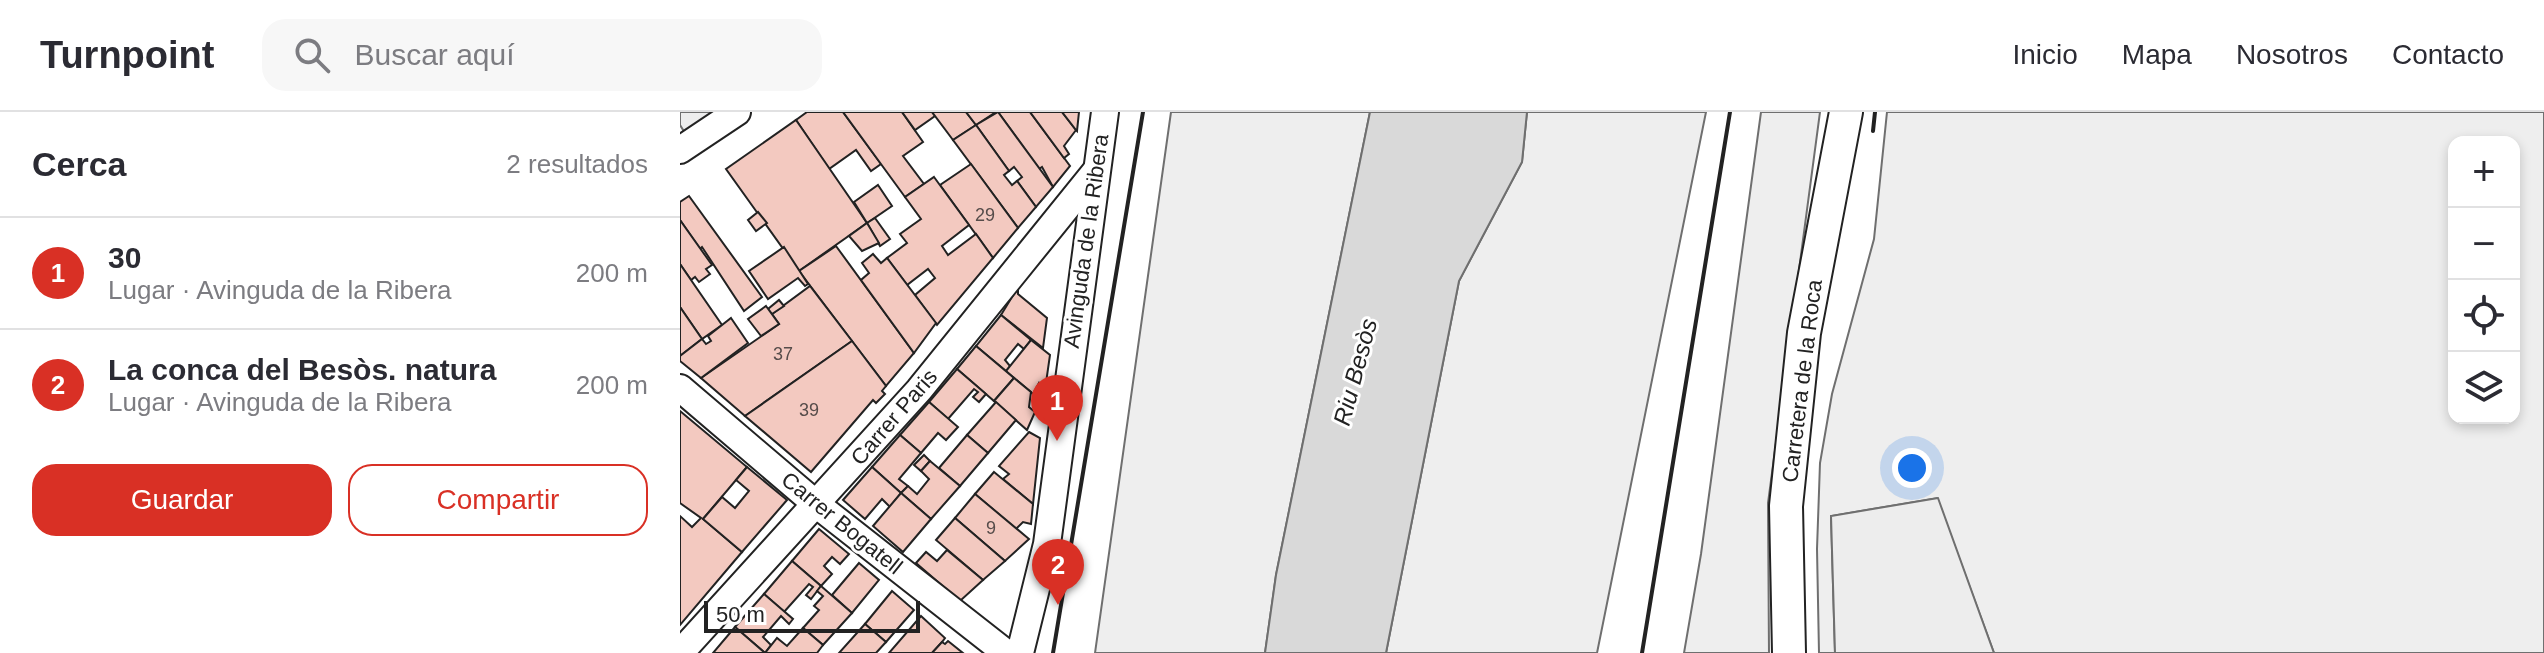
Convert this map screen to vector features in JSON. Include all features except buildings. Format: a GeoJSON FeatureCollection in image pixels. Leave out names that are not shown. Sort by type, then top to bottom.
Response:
{"type":"FeatureCollection","features":[{"type":"Feature","properties":{"kind":"street"},"geometry":{"type":"LineString","coordinates":[[680,150],[737,112]]}},
{"type":"Feature","properties":{"kind":"street","name":"Avinguda de la Ribera"},"geometry":{"type":"LineString","coordinates":[[1020,653],[1047,544],[1105,112]]}},
{"type":"Feature","properties":{"kind":"street","name":"Carretera de la Roca"},"geometry":{"type":"LineString","coordinates":[[1789,653],[1786,506],[1804,333],[1846,112]]}},
{"type":"Feature","properties":{"kind":"street","name":"Carrer Paris"},"geometry":{"type":"LineString","coordinates":[[680,653],[919,390],[1096,171]]}},
{"type":"Feature","properties":{"kind":"street","name":"Carrer Bogatell"},"geometry":{"type":"LineString","coordinates":[[680,388],[816,504],[1006,653]]}},
{"type":"Feature","properties":{"kind":"shaded area"},"geometry":{"type":"Polygon","coordinates":[[[680,112],[727,112],[685,133],[680,125],[680,112]]]}},
{"type":"Feature","properties":{"kind":"shaded area"},"geometry":{"type":"Polygon","coordinates":[[[1171,112],[1370,112],[1276,575],[1265,653],[1095,653],[1171,112]]]}},
{"type":"Feature","properties":{"kind":"shaded area"},"geometry":{"type":"Polygon","coordinates":[[[1527,112],[1706,112],[1597,653],[1386,653],[1459,281],[1522,162],[1527,112]]]}},
{"type":"Feature","properties":{"kind":"shaded area"},"geometry":{"type":"Polygon","coordinates":[[[1761,112],[1820,112],[1768,503],[1769,653],[1684,653],[1701,554],[1761,112]]]}},
{"type":"Feature","properties":{"kind":"shaded area"},"geometry":{"type":"Polygon","coordinates":[[[1887,112],[2544,112],[2544,653],[1994,653],[1937,498],[1831,516],[1835,653],[1819,653],[1817,549],[1820,463],[1832,394],[1874,239],[1887,112]]]}},
{"type":"Feature","properties":{"kind":"shaded area"},"geometry":{"type":"Polygon","coordinates":[[[1938,498],[1994,653],[1835,653],[1831,516],[1938,498]]]}},
{"type":"Feature","properties":{"kind":"water","name":"Riu Besòs"},"geometry":{"type":"Polygon","coordinates":[[[1370,112],[1527,112],[1522,162],[1459,281],[1386,653],[1265,653],[1276,575],[1370,112]]]}},
{"type":"Feature","properties":{"kind":"wall"},"geometry":{"type":"LineString","coordinates":[[1053,653],[1143,112]]}},
{"type":"Feature","properties":{"kind":"wall"},"geometry":{"type":"LineString","coordinates":[[1642,653],[1730,112]]}},
{"type":"Feature","properties":{"kind":"wall"},"geometry":{"type":"LineString","coordinates":[[1873,131],[1875,112]]}},
{"type":"Feature","properties":{"kind":"place","name":"30"},"geometry":{"type":"Point","coordinates":[1057,441]}},
{"type":"Feature","properties":{"kind":"place","name":"La conca del Besòs. natura"},"geometry":{"type":"Point","coordinates":[1058,605]}}]}
